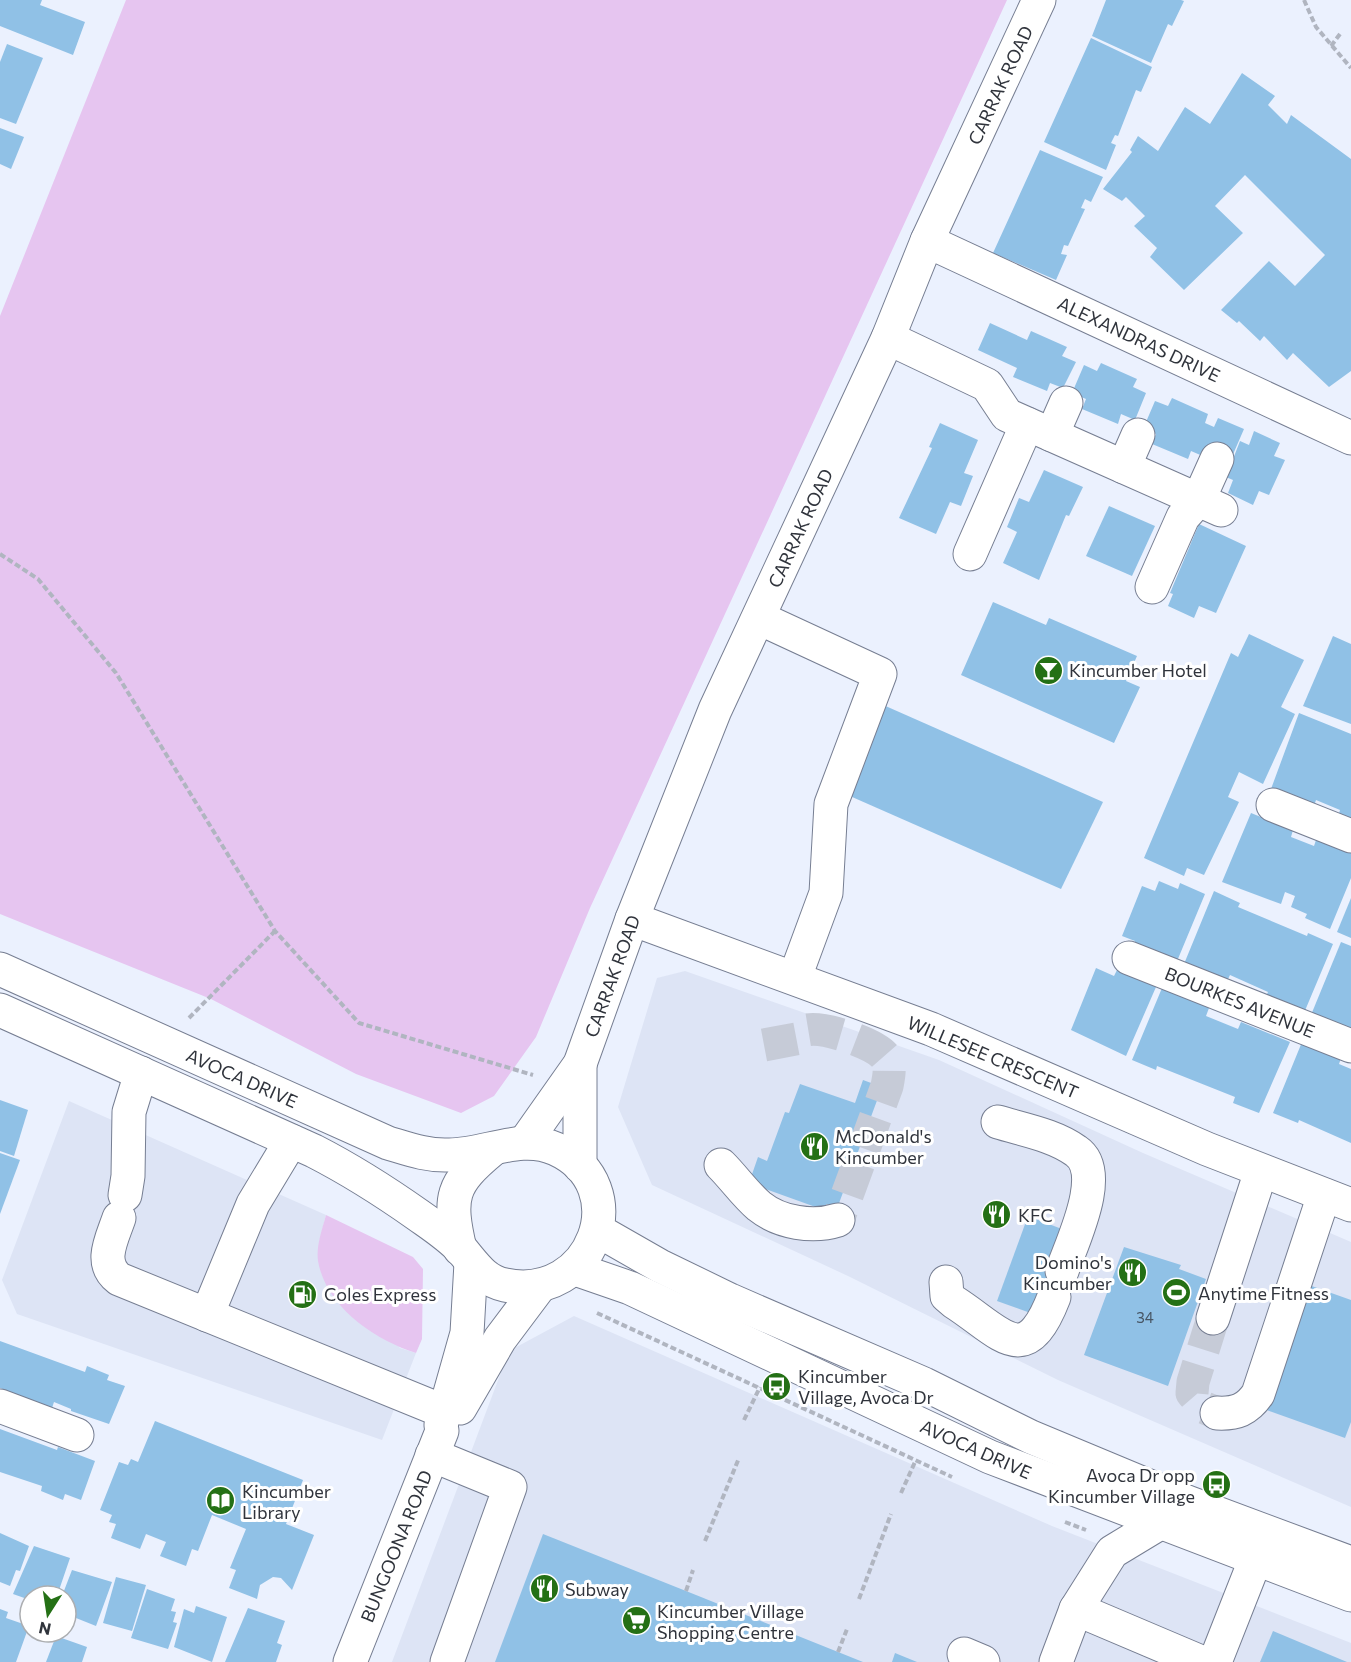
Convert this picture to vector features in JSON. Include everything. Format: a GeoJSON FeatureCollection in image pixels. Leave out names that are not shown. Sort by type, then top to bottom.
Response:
{"type":"FeatureCollection","features":[{"type":"Feature","properties":{"kind":"main road","name":"CARRAK ROAD"},"geometry":{"type":"LineString","coordinates":[[525,1142],[573,1075],[715,710],[888,338],[927,241],[1039,0]]}},
{"type":"Feature","properties":{"kind":"main road","name":"ALEXANDRAS DRIVE"},"geometry":{"type":"LineString","coordinates":[[927,241],[1351,438]]}},
{"type":"Feature","properties":{"kind":"main road"},"geometry":{"type":"LineString","coordinates":[[888,338],[987,385],[1007,415],[1210,505]]}},
{"type":"Feature","properties":{"kind":"main road"},"geometry":{"type":"LineString","coordinates":[[970,554],[1040,430],[1066,403]]}},
{"type":"Feature","properties":{"kind":"main road"},"geometry":{"type":"LineString","coordinates":[[1124,467],[1138,435]]}},
{"type":"Feature","properties":{"kind":"main road"},"geometry":{"type":"LineString","coordinates":[[1210,505],[1217,459]]}},
{"type":"Feature","properties":{"kind":"main road"},"geometry":{"type":"LineString","coordinates":[[1152,587],[1183,517],[1210,505]]}},
{"type":"Feature","properties":{"kind":"main road"},"geometry":{"type":"LineString","coordinates":[[759,618],[880,674],[831,804],[826,893],[795,977]]}},
{"type":"Feature","properties":{"kind":"main road"},"geometry":{"type":"LineString","coordinates":[[1273,805],[1351,836]]}},
{"type":"Feature","properties":{"kind":"main road","name":"WILLESEE CRESCENT"},"geometry":{"type":"LineString","coordinates":[[632,919],[795,977],[931,1029],[1261,1171],[1337,1200]]}},
{"type":"Feature","properties":{"kind":"main road","name":"BOURKES AVENUE"},"geometry":{"type":"LineString","coordinates":[[1129,958],[1351,1046]]}},
{"type":"Feature","properties":{"kind":"main road","name":"AVOCA DRIVE"},"geometry":{"type":"LineString","coordinates":[[0,969],[388,1143],[422,1154],[451,1155],[492,1150],[525,1142],[555,1148],[580,1166],[596,1196],[597,1230],[589,1251],[575,1269],[558,1280],[539,1287],[520,1288],[501,1284],[484,1276],[465,1256],[360,1174],[0,1010]]}},
{"type":"Feature","properties":{"kind":"main road"},"geometry":{"type":"LineString","coordinates":[[141,1073],[129,1112],[129,1176],[107,1258],[109,1270],[119,1279],[207,1315],[440,1433],[510,1487],[447,1662]]}},
{"type":"Feature","properties":{"kind":"main road","name":"CARRAK ROAD"},"geometry":{"type":"LineString","coordinates":[[573,1075],[580,1166]]}},
{"type":"Feature","properties":{"kind":"main road"},"geometry":{"type":"LineString","coordinates":[[946,1282],[947,1296],[1010,1339],[1024,1341],[1032,1337],[1047,1316],[1084,1207],[1090,1185],[1090,1171],[1077,1151],[1064,1144],[998,1122]]}},
{"type":"Feature","properties":{"kind":"main road"},"geometry":{"type":"LineString","coordinates":[[207,1315],[258,1194],[291,1141]]}},
{"type":"Feature","properties":{"kind":"main road","name":"AVOCA DRIVE"},"geometry":{"type":"LineString","coordinates":[[465,1256],[452,1216],[454,1200],[467,1171],[492,1150]]}},
{"type":"Feature","properties":{"kind":"main road"},"geometry":{"type":"LineString","coordinates":[[721,1165],[750,1197],[771,1212],[806,1225],[822,1225],[838,1220]]}},
{"type":"Feature","properties":{"kind":"main road"},"geometry":{"type":"LineString","coordinates":[[1213,1318],[1261,1171]]}},
{"type":"Feature","properties":{"kind":"main road"},"geometry":{"type":"LineString","coordinates":[[1217,1413],[1230,1414],[1243,1410],[1258,1394],[1337,1200]]}},
{"type":"Feature","properties":{"kind":"main road","name":"AVOCA DRIVE"},"geometry":{"type":"LineString","coordinates":[[597,1230],[660,1266],[730,1300],[924,1384],[1031,1437],[1187,1502],[1351,1563]]}},
{"type":"Feature","properties":{"kind":"main road","name":"BUNGOONA ROAD"},"geometry":{"type":"LineString","coordinates":[[350,1662],[440,1433],[467,1333],[465,1256]]}},
{"type":"Feature","properties":{"kind":"main road","name":"AVOCA DRIVE"},"geometry":{"type":"LineString","coordinates":[[575,1269],[630,1288],[990,1457],[1351,1595]]}},
{"type":"Feature","properties":{"kind":"main road","name":"BUNGOONA ROAD"},"geometry":{"type":"LineString","coordinates":[[440,1433],[448,1429],[500,1339],[539,1287]]}},
{"type":"Feature","properties":{"kind":"main road"},"geometry":{"type":"LineString","coordinates":[[0,1406],[76,1435]]}},
{"type":"Feature","properties":{"kind":"main road"},"geometry":{"type":"LineString","coordinates":[[1056,1662],[1076,1609],[1112,1552],[1160,1523]]}},
{"type":"Feature","properties":{"kind":"main road"},"geometry":{"type":"LineString","coordinates":[[1215,1662],[1256,1558]]}},
{"type":"Feature","properties":{"kind":"main road"},"geometry":{"type":"LineString","coordinates":[[1076,1609],[1201,1662]]}},
{"type":"Feature","properties":{"kind":"path"},"geometry":{"type":"LineString","coordinates":[[1304,0],[1316,27],[1351,68]]}},
{"type":"Feature","properties":{"kind":"path"},"geometry":{"type":"LineString","coordinates":[[1331,46],[1341,34]]}},
{"type":"Feature","properties":{"kind":"path"},"geometry":{"type":"LineString","coordinates":[[0,554],[38,579],[116,673],[276,930],[359,1023],[573,1075]]}},
{"type":"Feature","properties":{"kind":"path"},"geometry":{"type":"LineString","coordinates":[[189,1018],[276,930]]}},
{"type":"Feature","properties":{"kind":"path"},"geometry":{"type":"LineString","coordinates":[[744,1420],[760,1387]]}},
{"type":"Feature","properties":{"kind":"path"},"geometry":{"type":"LineString","coordinates":[[705,1541],[739,1458]]}},
{"type":"Feature","properties":{"kind":"path"},"geometry":{"type":"LineString","coordinates":[[901,1493],[915,1462]]}},
{"type":"Feature","properties":{"kind":"path"},"geometry":{"type":"LineString","coordinates":[[859,1599],[891,1514]]}},
{"type":"Feature","properties":{"kind":"path"},"geometry":{"type":"LineString","coordinates":[[686,1591],[693,1570]]}},
{"type":"Feature","properties":{"kind":"path"},"geometry":{"type":"LineString","coordinates":[[838,1652],[847,1629]]}},
{"type":"Feature","properties":{"kind":"shaded area"},"geometry":{"type":"Polygon","coordinates":[[[126,0],[1007,0],[590,908],[536,1037],[494,1096],[461,1113],[356,1074],[211,999],[0,914],[0,316],[126,0]]]}},
{"type":"Feature","properties":{"kind":"shaded area"},"geometry":{"type":"Polygon","coordinates":[[[685,971],[939,1060],[1143,1153],[1351,1242],[1351,1507],[1058,1380],[848,1276],[652,1185],[618,1107],[657,978],[685,971]]]}},
{"type":"Feature","properties":{"kind":"shaded area"},"geometry":{"type":"Polygon","coordinates":[[[69,1101],[326,1215],[319,1243],[400,1348],[416,1353],[382,1440],[17,1314],[2,1280],[69,1101]]]}},
{"type":"Feature","properties":{"kind":"shaded area"},"geometry":{"type":"Polygon","coordinates":[[[326,1215],[413,1257],[423,1269],[422,1339],[416,1353],[385,1340],[369,1330],[342,1307],[331,1293],[318,1261],[320,1238],[326,1215]]]}},
{"type":"Feature","properties":{"kind":"shaded area"},"geometry":{"type":"Polygon","coordinates":[[[574,1316],[1052,1526],[1351,1643],[1351,1662],[392,1662],[509,1351],[574,1316]]]}},
{"type":"Feature","properties":{"kind":"building"},"geometry":{"type":"Polygon","coordinates":[[[0,0],[42,0],[40,5],[85,22],[73,55],[0,26],[0,0]]]}},
{"type":"Feature","properties":{"kind":"building"},"geometry":{"type":"Polygon","coordinates":[[[1106,0],[1184,1],[1172,26],[1168,24],[1151,63],[1092,36],[1106,0]]]}},
{"type":"Feature","properties":{"kind":"building"},"geometry":{"type":"Polygon","coordinates":[[[1091,38],[1152,67],[1141,92],[1136,90],[1118,136],[1115,135],[1111,143],[1116,145],[1106,170],[1044,142],[1091,38]]]}},
{"type":"Feature","properties":{"kind":"building"},"geometry":{"type":"Polygon","coordinates":[[[7,44],[43,58],[16,124],[0,118],[0,62],[7,44]]]}},
{"type":"Feature","properties":{"kind":"building"},"geometry":{"type":"Polygon","coordinates":[[[1242,73],[1275,96],[1268,105],[1287,124],[1291,115],[1351,159],[1351,371],[1329,387],[1293,353],[1287,360],[1264,336],[1260,341],[1239,321],[1237,323],[1221,310],[1269,261],[1295,286],[1325,255],[1245,175],[1215,206],[1243,233],[1184,290],[1150,257],[1157,248],[1134,226],[1145,216],[1126,197],[1122,201],[1103,189],[1132,152],[1130,150],[1138,136],[1158,151],[1185,107],[1210,124],[1242,73]]]}},
{"type":"Feature","properties":{"kind":"building"},"geometry":{"type":"Polygon","coordinates":[[[0,128],[24,137],[11,169],[0,164],[0,128]]]}},
{"type":"Feature","properties":{"kind":"building"},"geometry":{"type":"Polygon","coordinates":[[[1040,150],[1103,177],[1091,202],[1085,199],[1081,208],[1085,209],[1068,246],[1064,245],[1061,254],[1067,255],[1056,280],[993,253],[1040,150]]]}},
{"type":"Feature","properties":{"kind":"building"},"geometry":{"type":"Polygon","coordinates":[[[990,323],[1027,340],[1031,331],[1067,347],[1062,356],[1076,362],[1063,388],[1050,383],[1047,391],[1013,377],[1017,368],[978,350],[990,323]]]}},
{"type":"Feature","properties":{"kind":"building"},"geometry":{"type":"Polygon","coordinates":[[[1101,363],[1137,379],[1133,387],[1146,393],[1135,420],[1121,414],[1118,424],[1082,409],[1086,399],[1072,393],[1084,365],[1097,371],[1101,363]]]}},
{"type":"Feature","properties":{"kind":"building"},"geometry":{"type":"Polygon","coordinates":[[[1172,398],[1208,414],[1205,423],[1214,427],[1218,418],[1244,429],[1231,459],[1205,457],[1191,451],[1188,459],[1152,444],[1156,434],[1143,429],[1155,401],[1168,406],[1172,398]]]}},
{"type":"Feature","properties":{"kind":"building"},"geometry":{"type":"Polygon","coordinates":[[[940,423],[978,440],[964,473],[973,476],[961,506],[950,502],[936,534],[899,518],[932,448],[929,447],[940,423]]]}},
{"type":"Feature","properties":{"kind":"building"},"geometry":{"type":"Polygon","coordinates":[[[1254,431],[1280,443],[1274,456],[1285,460],[1269,495],[1259,491],[1253,505],[1228,493],[1233,480],[1226,477],[1240,441],[1249,445],[1254,431]]]}},
{"type":"Feature","properties":{"kind":"building"},"geometry":{"type":"Polygon","coordinates":[[[1044,470],[1083,487],[1069,516],[1066,515],[1039,580],[1003,563],[1017,532],[1007,527],[1019,498],[1029,502],[1044,470]]]}},
{"type":"Feature","properties":{"kind":"building"},"geometry":{"type":"Polygon","coordinates":[[[1109,506],[1155,526],[1132,576],[1086,556],[1109,506]]]}},
{"type":"Feature","properties":{"kind":"building"},"geometry":{"type":"Polygon","coordinates":[[[1199,524],[1246,546],[1216,613],[1199,606],[1194,618],[1168,606],[1173,594],[1170,593],[1199,524]]]}},
{"type":"Feature","properties":{"kind":"building"},"geometry":{"type":"Polygon","coordinates":[[[993,602],[1046,625],[1049,618],[1137,656],[1126,681],[1140,687],[1114,743],[961,675],[993,602]]]}},
{"type":"Feature","properties":{"kind":"building"},"geometry":{"type":"Polygon","coordinates":[[[1249,634],[1304,660],[1281,707],[1295,714],[1263,784],[1239,772],[1228,797],[1239,802],[1204,875],[1187,868],[1184,876],[1144,858],[1231,653],[1238,657],[1249,634]]]}},
{"type":"Feature","properties":{"kind":"building"},"geometry":{"type":"Polygon","coordinates":[[[1333,636],[1351,644],[1351,724],[1303,706],[1333,636]]]}},
{"type":"Feature","properties":{"kind":"building"},"geometry":{"type":"Polygon","coordinates":[[[881,704],[1103,802],[1061,889],[843,793],[881,704]]]}},
{"type":"Feature","properties":{"kind":"building"},"geometry":{"type":"Polygon","coordinates":[[[1299,713],[1351,734],[1351,822],[1338,817],[1340,810],[1316,800],[1314,806],[1271,789],[1299,713]]]}},
{"type":"Feature","properties":{"kind":"building"},"geometry":{"type":"Polygon","coordinates":[[[1251,813],[1293,830],[1291,837],[1314,846],[1316,840],[1351,853],[1351,878],[1330,929],[1305,918],[1307,914],[1291,907],[1295,896],[1285,892],[1281,904],[1222,882],[1251,813]]]}},
{"type":"Feature","properties":{"kind":"building"},"geometry":{"type":"Polygon","coordinates":[[[1159,881],[1178,889],[1180,883],[1205,894],[1175,966],[1132,949],[1135,941],[1122,936],[1142,886],[1155,891],[1159,881]]]}},
{"type":"Feature","properties":{"kind":"building"},"geometry":{"type":"Polygon","coordinates":[[[1214,891],[1240,903],[1238,907],[1307,936],[1308,933],[1333,944],[1304,1013],[1265,998],[1268,992],[1230,975],[1227,981],[1184,964],[1214,891]]]}},
{"type":"Feature","properties":{"kind":"building"},"geometry":{"type":"Polygon","coordinates":[[[1351,898],[1351,938],[1337,932],[1351,898]]]}},
{"type":"Feature","properties":{"kind":"building"},"geometry":{"type":"Polygon","coordinates":[[[1341,942],[1351,946],[1351,1031],[1311,1015],[1341,942]]]}},
{"type":"Feature","properties":{"kind":"building"},"geometry":{"type":"Polygon","coordinates":[[[1096,968],[1114,976],[1117,970],[1156,987],[1126,1056],[1071,1030],[1096,968]]]}},
{"type":"Feature","properties":{"kind":"building"},"geometry":{"type":"Polygon","coordinates":[[[1162,988],[1209,1008],[1206,1016],[1238,1029],[1241,1022],[1290,1042],[1259,1113],[1233,1103],[1235,1097],[1157,1066],[1156,1070],[1132,1060],[1162,988]]]}},
{"type":"Feature","properties":{"kind":"building"},"geometry":{"type":"Polygon","coordinates":[[[1302,1042],[1341,1058],[1339,1064],[1351,1069],[1351,1143],[1299,1120],[1298,1123],[1273,1113],[1302,1042]]]}},
{"type":"Feature","properties":{"kind":"building"},"geometry":{"type":"Polygon","coordinates":[[[863,1080],[882,1087],[835,1214],[749,1183],[758,1157],[767,1161],[785,1112],[789,1113],[800,1084],[855,1103],[863,1080]]]}},
{"type":"Feature","properties":{"kind":"building"},"geometry":{"type":"Polygon","coordinates":[[[0,1100],[28,1110],[14,1156],[0,1151],[0,1100]]]}},
{"type":"Feature","properties":{"kind":"building"},"geometry":{"type":"Polygon","coordinates":[[[0,1153],[20,1160],[0,1214],[0,1153]]]}},
{"type":"Feature","properties":{"kind":"building"},"geometry":{"type":"Polygon","coordinates":[[[1028,1216],[1067,1231],[1071,1275],[1062,1300],[1036,1315],[997,1301],[1028,1216]]]}},
{"type":"Feature","properties":{"kind":"building"},"geometry":{"type":"Polygon","coordinates":[[[1124,1247],[1181,1265],[1179,1269],[1206,1279],[1168,1386],[1084,1355],[1124,1247]]]}},
{"type":"Feature","properties":{"kind":"building"},"geometry":{"type":"Polygon","coordinates":[[[1306,1284],[1351,1300],[1351,1422],[1345,1438],[1261,1408],[1306,1284]]]}},
{"type":"Feature","properties":{"kind":"building"},"geometry":{"type":"Polygon","coordinates":[[[0,1341],[85,1372],[87,1366],[109,1375],[107,1380],[125,1386],[109,1424],[71,1411],[54,1402],[52,1408],[0,1388],[0,1341]]]}},
{"type":"Feature","properties":{"kind":"building"},"geometry":{"type":"Polygon","coordinates":[[[155,1421],[303,1480],[286,1524],[314,1535],[292,1590],[281,1578],[273,1577],[260,1585],[257,1599],[229,1588],[236,1570],[230,1568],[246,1529],[212,1515],[198,1551],[192,1549],[186,1566],[160,1556],[166,1542],[146,1534],[140,1549],[111,1538],[116,1524],[109,1522],[112,1515],[100,1510],[119,1462],[128,1465],[131,1459],[138,1462],[155,1421]]]}},
{"type":"Feature","properties":{"kind":"building"},"geometry":{"type":"Polygon","coordinates":[[[0,1429],[95,1461],[81,1500],[65,1494],[63,1500],[41,1491],[42,1486],[0,1472],[0,1429]]]}},
{"type":"Feature","properties":{"kind":"building"},"geometry":{"type":"Polygon","coordinates":[[[0,1533],[29,1546],[20,1571],[16,1570],[10,1586],[0,1582],[0,1533]]]}},
{"type":"Feature","properties":{"kind":"building","name":"Kincumber Village Shopping Centre"},"geometry":{"type":"Polygon","coordinates":[[[543,1534],[686,1591],[863,1662],[495,1662],[543,1534]]]}},
{"type":"Feature","properties":{"kind":"building"},"geometry":{"type":"Polygon","coordinates":[[[34,1546],[70,1558],[61,1584],[18,1584],[18,1596],[13,1594],[34,1546]]]}},
{"type":"Feature","properties":{"kind":"building"},"geometry":{"type":"Polygon","coordinates":[[[72,1570],[112,1582],[96,1626],[78,1619],[78,1584],[67,1584],[72,1570]]]}},
{"type":"Feature","properties":{"kind":"building"},"geometry":{"type":"Polygon","coordinates":[[[116,1577],[146,1585],[132,1631],[103,1623],[116,1577]]]}},
{"type":"Feature","properties":{"kind":"building"},"geometry":{"type":"Polygon","coordinates":[[[147,1589],[175,1599],[171,1611],[176,1612],[173,1622],[177,1623],[168,1649],[131,1638],[147,1589]]]}},
{"type":"Feature","properties":{"kind":"building"},"geometry":{"type":"Polygon","coordinates":[[[196,1606],[227,1617],[212,1662],[174,1647],[184,1609],[194,1613],[196,1606]]]}},
{"type":"Feature","properties":{"kind":"building"},"geometry":{"type":"Polygon","coordinates":[[[248,1608],[285,1621],[277,1643],[282,1645],[276,1662],[225,1662],[248,1608]]]}},
{"type":"Feature","properties":{"kind":"building"},"geometry":{"type":"Polygon","coordinates":[[[0,1609],[8,1612],[6,1618],[18,1622],[18,1644],[22,1644],[16,1662],[0,1662],[0,1609]]]}},
{"type":"Feature","properties":{"kind":"building"},"geometry":{"type":"Polygon","coordinates":[[[1273,1631],[1347,1662],[1260,1662],[1273,1631]]]}},
{"type":"Feature","properties":{"kind":"building"},"geometry":{"type":"Polygon","coordinates":[[[53,1644],[78,1644],[87,1647],[82,1662],[46,1662],[53,1644]]]}},
{"type":"Feature","properties":{"kind":"building"},"geometry":{"type":"Polygon","coordinates":[[[895,1653],[917,1662],[892,1662],[895,1653]]]}},
{"type":"Feature","properties":{"kind":"tunnel"},"geometry":{"type":"LineString","coordinates":[[764,1045],[801,1038],[807,1030],[815,1029],[837,1033],[862,1042],[873,1047],[888,1061],[887,1086],[838,1220]]}},
{"type":"Feature","properties":{"kind":"tunnel"},"geometry":{"type":"LineString","coordinates":[[1213,1318],[1193,1382],[1192,1393],[1205,1408],[1217,1413]]}},
{"type":"Feature","properties":{"kind":"place","name":"Kincumber Hotel"},"geometry":{"type":"Point","coordinates":[1048,670]}},
{"type":"Feature","properties":{"kind":"place","name":"McDonald's Kincumber"},"geometry":{"type":"Point","coordinates":[814,1146]}},
{"type":"Feature","properties":{"kind":"place","name":"KFC"},"geometry":{"type":"Point","coordinates":[997,1215]}},
{"type":"Feature","properties":{"kind":"place","name":"Domino's Kincumber"},"geometry":{"type":"Point","coordinates":[1133,1272]}},
{"type":"Feature","properties":{"kind":"place","name":"Anytime Fitness"},"geometry":{"type":"Point","coordinates":[1177,1293]}},
{"type":"Feature","properties":{"kind":"place","name":"Coles Express"},"geometry":{"type":"Point","coordinates":[303,1294]}},
{"type":"Feature","properties":{"kind":"place","name":"Kincumber Village, Avoca Dr"},"geometry":{"type":"Point","coordinates":[777,1386]}},
{"type":"Feature","properties":{"kind":"place","name":"Avoca Dr opp Kincumber Village"},"geometry":{"type":"Point","coordinates":[1216,1485]}},
{"type":"Feature","properties":{"kind":"place","name":"Kincumber Library"},"geometry":{"type":"Point","coordinates":[221,1501]}},
{"type":"Feature","properties":{"kind":"place","name":"Subway"},"geometry":{"type":"Point","coordinates":[544,1589]}},
{"type":"Feature","properties":{"kind":"place","name":"Kincumber Village Shopping Centre"},"geometry":{"type":"Point","coordinates":[636,1621]}}]}
